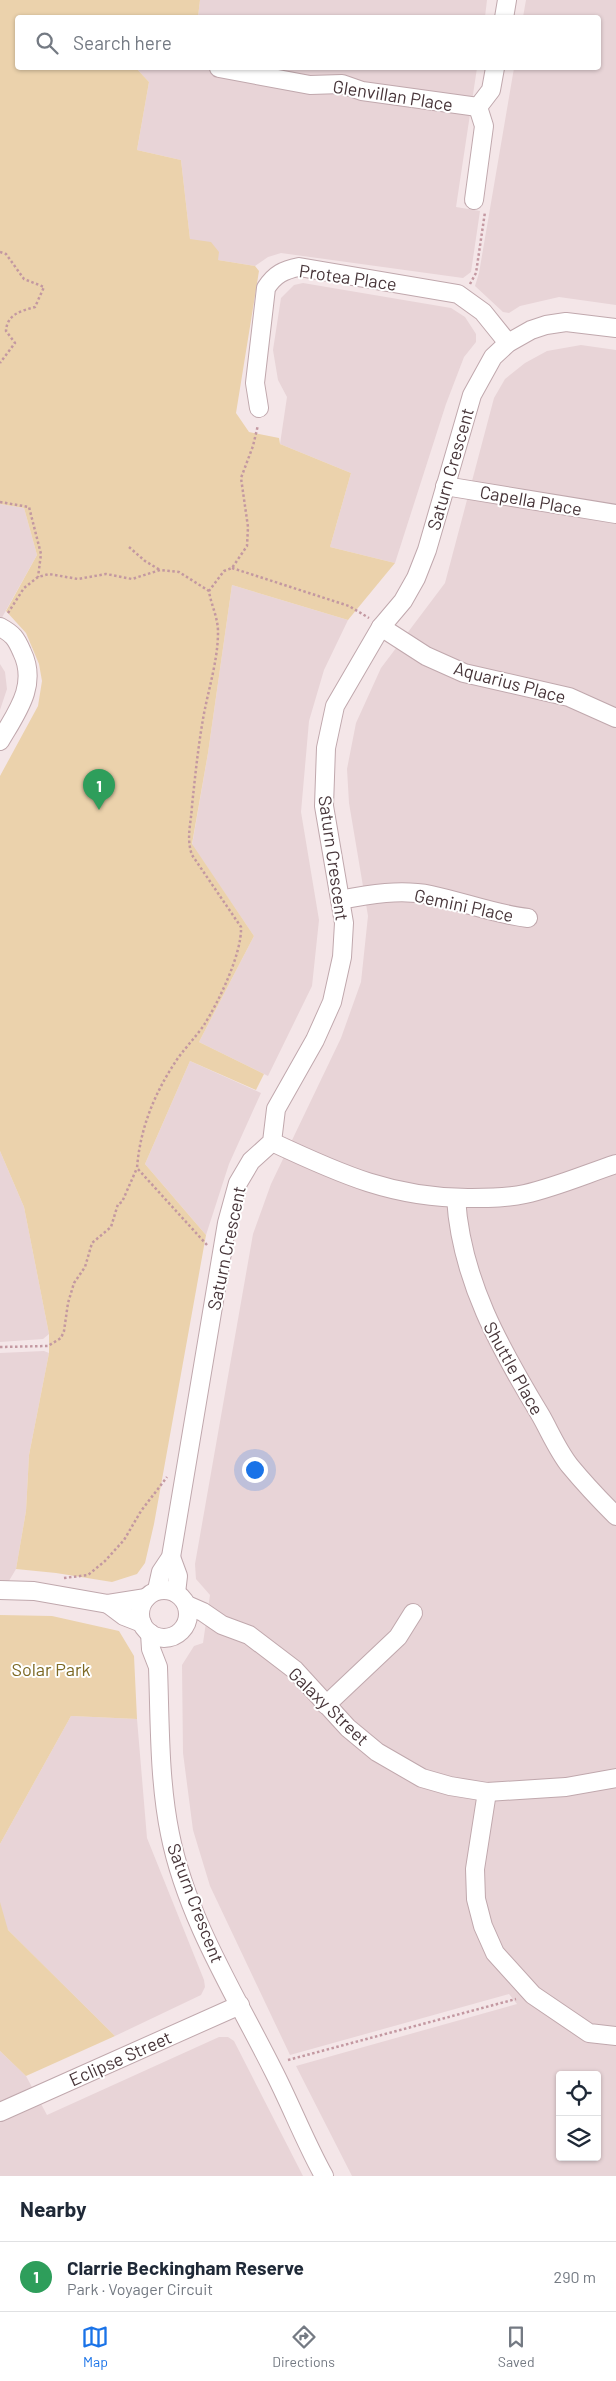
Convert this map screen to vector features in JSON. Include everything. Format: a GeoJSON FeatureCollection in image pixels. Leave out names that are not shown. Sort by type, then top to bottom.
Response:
{"type":"FeatureCollection","features":[{"type":"Feature","properties":{"kind":"street"},"geometry":{"type":"LineString","coordinates":[[504,15],[507,0]]}},
{"type":"Feature","properties":{"kind":"street","name":"Glenvillan Place"},"geometry":{"type":"LineString","coordinates":[[229,70],[310,85],[342,84],[362,91],[478,107]]}},
{"type":"Feature","properties":{"kind":"street"},"geometry":{"type":"LineString","coordinates":[[474,200],[484,126],[478,107],[491,90],[495,70]]}},
{"type":"Feature","properties":{"kind":"street","name":"Protea Place"},"geometry":{"type":"LineString","coordinates":[[259,408],[255,383],[266,288],[278,273],[299,268],[458,294],[483,312],[508,343]]}},
{"type":"Feature","properties":{"kind":"street","name":"Saturn Crescent"},"geometry":{"type":"LineString","coordinates":[[181,1599],[178,1576],[172,1557],[227,1223],[238,1183],[251,1161],[272,1142],[276,1109],[315,1040],[332,1002],[342,957],[344,923],[324,806],[326,748],[335,706],[381,627],[403,601],[416,578],[427,550],[472,395],[493,358],[508,343],[531,330],[566,322],[616,328]]}},
{"type":"Feature","properties":{"kind":"street","name":"Capella Place"},"geometry":{"type":"LineString","coordinates":[[445,486],[616,514]]}},
{"type":"Feature","properties":{"kind":"street"},"geometry":{"type":"LineString","coordinates":[[0,741],[24,701],[29,680],[26,658],[15,635],[2,622]]}},
{"type":"Feature","properties":{"kind":"street","name":"Aquarius Place"},"geometry":{"type":"LineString","coordinates":[[381,627],[426,656],[464,673],[569,697],[616,718]]}},
{"type":"Feature","properties":{"kind":"street","name":"Gemini Place"},"geometry":{"type":"LineString","coordinates":[[340,900],[371,893],[430,895],[503,915],[528,918]]}},
{"type":"Feature","properties":{"kind":"street"},"geometry":{"type":"LineString","coordinates":[[272,1142],[329,1169],[370,1185],[419,1196],[496,1198],[525,1194],[616,1164]]}},
{"type":"Feature","properties":{"kind":"street","name":"Shuttle Place"},"geometry":{"type":"LineString","coordinates":[[456,1198],[458,1225],[469,1273],[485,1314],[519,1381],[568,1464],[616,1516]]}},
{"type":"Feature","properties":{"kind":"street","name":"Saturn Crescent"},"geometry":{"type":"LineString","coordinates":[[151,1594],[161,1572],[172,1557]]}},
{"type":"Feature","properties":{"kind":"street"},"geometry":{"type":"LineString","coordinates":[[0,1590],[34,1591],[108,1604],[166,1589],[181,1599],[188,1617],[177,1633],[157,1637],[108,1604]]}},
{"type":"Feature","properties":{"kind":"street"},"geometry":{"type":"LineString","coordinates":[[146,1628],[140,1610],[151,1594]]}},
{"type":"Feature","properties":{"kind":"street","name":"Galaxy Street"},"geometry":{"type":"LineString","coordinates":[[181,1599],[222,1625],[249,1635],[287,1664],[348,1728],[377,1752],[422,1778],[450,1786],[487,1792],[566,1787],[616,1778]]}},
{"type":"Feature","properties":{"kind":"street"},"geometry":{"type":"LineString","coordinates":[[326,1705],[398,1636],[413,1614]]}},
{"type":"Feature","properties":{"kind":"street","name":"Galaxy Street"},"geometry":{"type":"LineString","coordinates":[[177,1633],[222,1625]]}},
{"type":"Feature","properties":{"kind":"street","name":"Saturn Crescent"},"geometry":{"type":"LineString","coordinates":[[146,1628],[158,1668],[163,1785],[170,1835],[182,1876],[208,1945],[240,2005],[324,2176]]}},
{"type":"Feature","properties":{"kind":"street","name":"Saturn Crescent"},"geometry":{"type":"LineString","coordinates":[[158,1668],[177,1633]]}},
{"type":"Feature","properties":{"kind":"street"},"geometry":{"type":"LineString","coordinates":[[487,1792],[475,1869],[476,1899],[483,1926],[494,1953],[533,1994],[589,2033],[616,2036]]}},
{"type":"Feature","properties":{"kind":"street","name":"Eclipse Street"},"geometry":{"type":"LineString","coordinates":[[0,2112],[240,2005]]}},
{"type":"Feature","properties":{"kind":"path"},"geometry":{"type":"LineString","coordinates":[[464,297],[476,272],[486,203],[474,200]]}},
{"type":"Feature","properties":{"kind":"path"},"geometry":{"type":"LineString","coordinates":[[0,252],[6,254],[24,279],[44,287],[35,307],[17,311],[6,323],[6,331],[15,343],[0,363]]}},
{"type":"Feature","properties":{"kind":"path"},"geometry":{"type":"LineString","coordinates":[[209,591],[224,571],[232,568],[247,546],[248,527],[241,478],[253,446],[259,408]]}},
{"type":"Feature","properties":{"kind":"path"},"geometry":{"type":"LineString","coordinates":[[0,502],[28,506],[41,554],[38,577]]}},
{"type":"Feature","properties":{"kind":"path"},"geometry":{"type":"LineString","coordinates":[[0,1347],[48,1346],[61,1338],[74,1283],[85,1267],[92,1243],[111,1227],[118,1204],[122,1202],[138,1168],[143,1128],[156,1096],[176,1061],[204,1025],[236,961],[241,938],[241,927],[192,855],[188,842],[203,718],[215,666],[218,632],[209,591],[179,572],[160,570],[144,561],[130,548]]}},
{"type":"Feature","properties":{"kind":"path"},"geometry":{"type":"LineString","coordinates":[[232,568],[349,606],[381,627]]}},
{"type":"Feature","properties":{"kind":"path"},"geometry":{"type":"LineString","coordinates":[[2,622],[24,588],[38,577],[49,574],[78,579],[106,574],[132,579],[160,570]]}},
{"type":"Feature","properties":{"kind":"path"},"geometry":{"type":"LineString","coordinates":[[138,1168],[207,1244],[206,1252]]}},
{"type":"Feature","properties":{"kind":"path"},"geometry":{"type":"LineString","coordinates":[[56,1578],[88,1575],[106,1561],[124,1540],[141,1511],[167,1476],[169,1468]]}},
{"type":"Feature","properties":{"kind":"path"},"geometry":{"type":"LineString","coordinates":[[288,2060],[533,1994]]}},
{"type":"Feature","properties":{"kind":"shaded area"},"geometry":{"type":"Polygon","coordinates":[[[200,0],[487,0],[485,15],[198,15],[200,0]]]}},
{"type":"Feature","properties":{"kind":"shaded area"},"geometry":{"type":"Polygon","coordinates":[[[526,0],[616,0],[616,305],[559,297],[520,306],[509,313],[503,312],[475,286],[479,273],[514,70],[601,70],[601,15],[523,15],[526,0]]]}},
{"type":"Feature","properties":{"kind":"shaded area"},"geometry":{"type":"Polygon","coordinates":[[[138,70],[477,70],[456,207],[480,211],[471,272],[463,278],[281,253],[268,257],[255,266],[218,260],[190,239],[181,160],[137,150],[149,82],[138,70]]]}},
{"type":"Feature","properties":{"kind":"shaded area"},"geometry":{"type":"Polygon","coordinates":[[[303,283],[451,308],[465,317],[476,334],[476,342],[464,357],[446,404],[395,563],[330,547],[351,473],[280,444],[287,397],[278,380],[273,350],[281,298],[294,285],[303,283]]]}},
{"type":"Feature","properties":{"kind":"shaded area"},"geometry":{"type":"Polygon","coordinates":[[[581,345],[616,350],[616,2176],[352,2176],[296,2066],[517,2004],[509,1994],[290,2055],[210,1886],[193,1830],[183,1753],[182,1665],[194,1646],[203,1643],[210,1595],[196,1579],[195,1564],[253,1234],[271,1184],[341,1038],[361,982],[368,916],[349,803],[347,769],[356,723],[381,668],[445,583],[494,398],[505,379],[525,363],[547,351],[581,345]]]}},
{"type":"Feature","properties":{"kind":"shaded area"},"geometry":{"type":"Polygon","coordinates":[[[0,504],[24,508],[37,555],[0,621],[0,504]]]}},
{"type":"Feature","properties":{"kind":"shaded area"},"geometry":{"type":"Polygon","coordinates":[[[232,585],[348,620],[324,670],[309,721],[301,812],[319,920],[312,986],[268,1076],[199,1042],[254,936],[192,845],[208,753],[232,585]]]}},
{"type":"Feature","properties":{"kind":"shaded area"},"geometry":{"type":"Polygon","coordinates":[[[0,664],[5,672],[7,689],[0,710],[0,664]]]}},
{"type":"Feature","properties":{"kind":"shaded area"},"geometry":{"type":"Polygon","coordinates":[[[190,1061],[261,1093],[229,1164],[206,1235],[145,1164],[190,1061]]]}},
{"type":"Feature","properties":{"kind":"shaded area"},"geometry":{"type":"Polygon","coordinates":[[[0,1151],[24,1207],[49,1334],[43,1339],[0,1342],[0,1151]]]}},
{"type":"Feature","properties":{"kind":"shaded area"},"geometry":{"type":"Polygon","coordinates":[[[44,1351],[49,1353],[29,1455],[26,1511],[16,1569],[0,1596],[0,1353],[44,1351]]]}},
{"type":"Feature","properties":{"kind":"shaded area"},"geometry":{"type":"Polygon","coordinates":[[[71,1716],[137,1719],[147,1838],[204,1980],[205,1987],[201,1995],[115,2036],[0,1922],[0,1844],[71,1716]]]}},
{"type":"Feature","properties":{"kind":"shaded area"},"geometry":{"type":"Polygon","coordinates":[[[219,2037],[228,2037],[234,2041],[303,2176],[0,2176],[0,2051],[26,2076],[47,2115],[219,2037]]]}},
{"type":"Feature","properties":{"kind":"green space"},"geometry":{"type":"Polygon","coordinates":[[[0,0],[200,0],[198,15],[15,15],[15,70],[138,70],[149,82],[137,150],[181,160],[190,239],[211,242],[219,252],[218,260],[255,266],[259,271],[236,413],[249,432],[279,438],[280,444],[351,473],[330,547],[395,563],[348,620],[232,585],[208,753],[192,844],[254,936],[199,1042],[264,1074],[256,1090],[190,1061],[145,1164],[206,1235],[154,1524],[145,1563],[137,1574],[112,1582],[16,1569],[26,1511],[29,1455],[49,1353],[49,1334],[24,1207],[0,1151],[0,776],[38,706],[42,681],[39,664],[26,633],[6,611],[37,555],[24,508],[0,504],[0,0]]]}},
{"type":"Feature","properties":{"kind":"green space","name":"Solar Park"},"geometry":{"type":"Polygon","coordinates":[[[0,1615],[52,1616],[119,1631],[134,1656],[137,1719],[71,1716],[0,1844],[0,1615]]]}},
{"type":"Feature","properties":{"kind":"green space"},"geometry":{"type":"Polygon","coordinates":[[[0,1902],[8,1930],[115,2036],[26,2076],[0,2051],[0,1902]]]}},
{"type":"Feature","properties":{"kind":"place","name":"Clarrie Beckingham Reserve"},"geometry":{"type":"Point","coordinates":[99,810]}}]}
